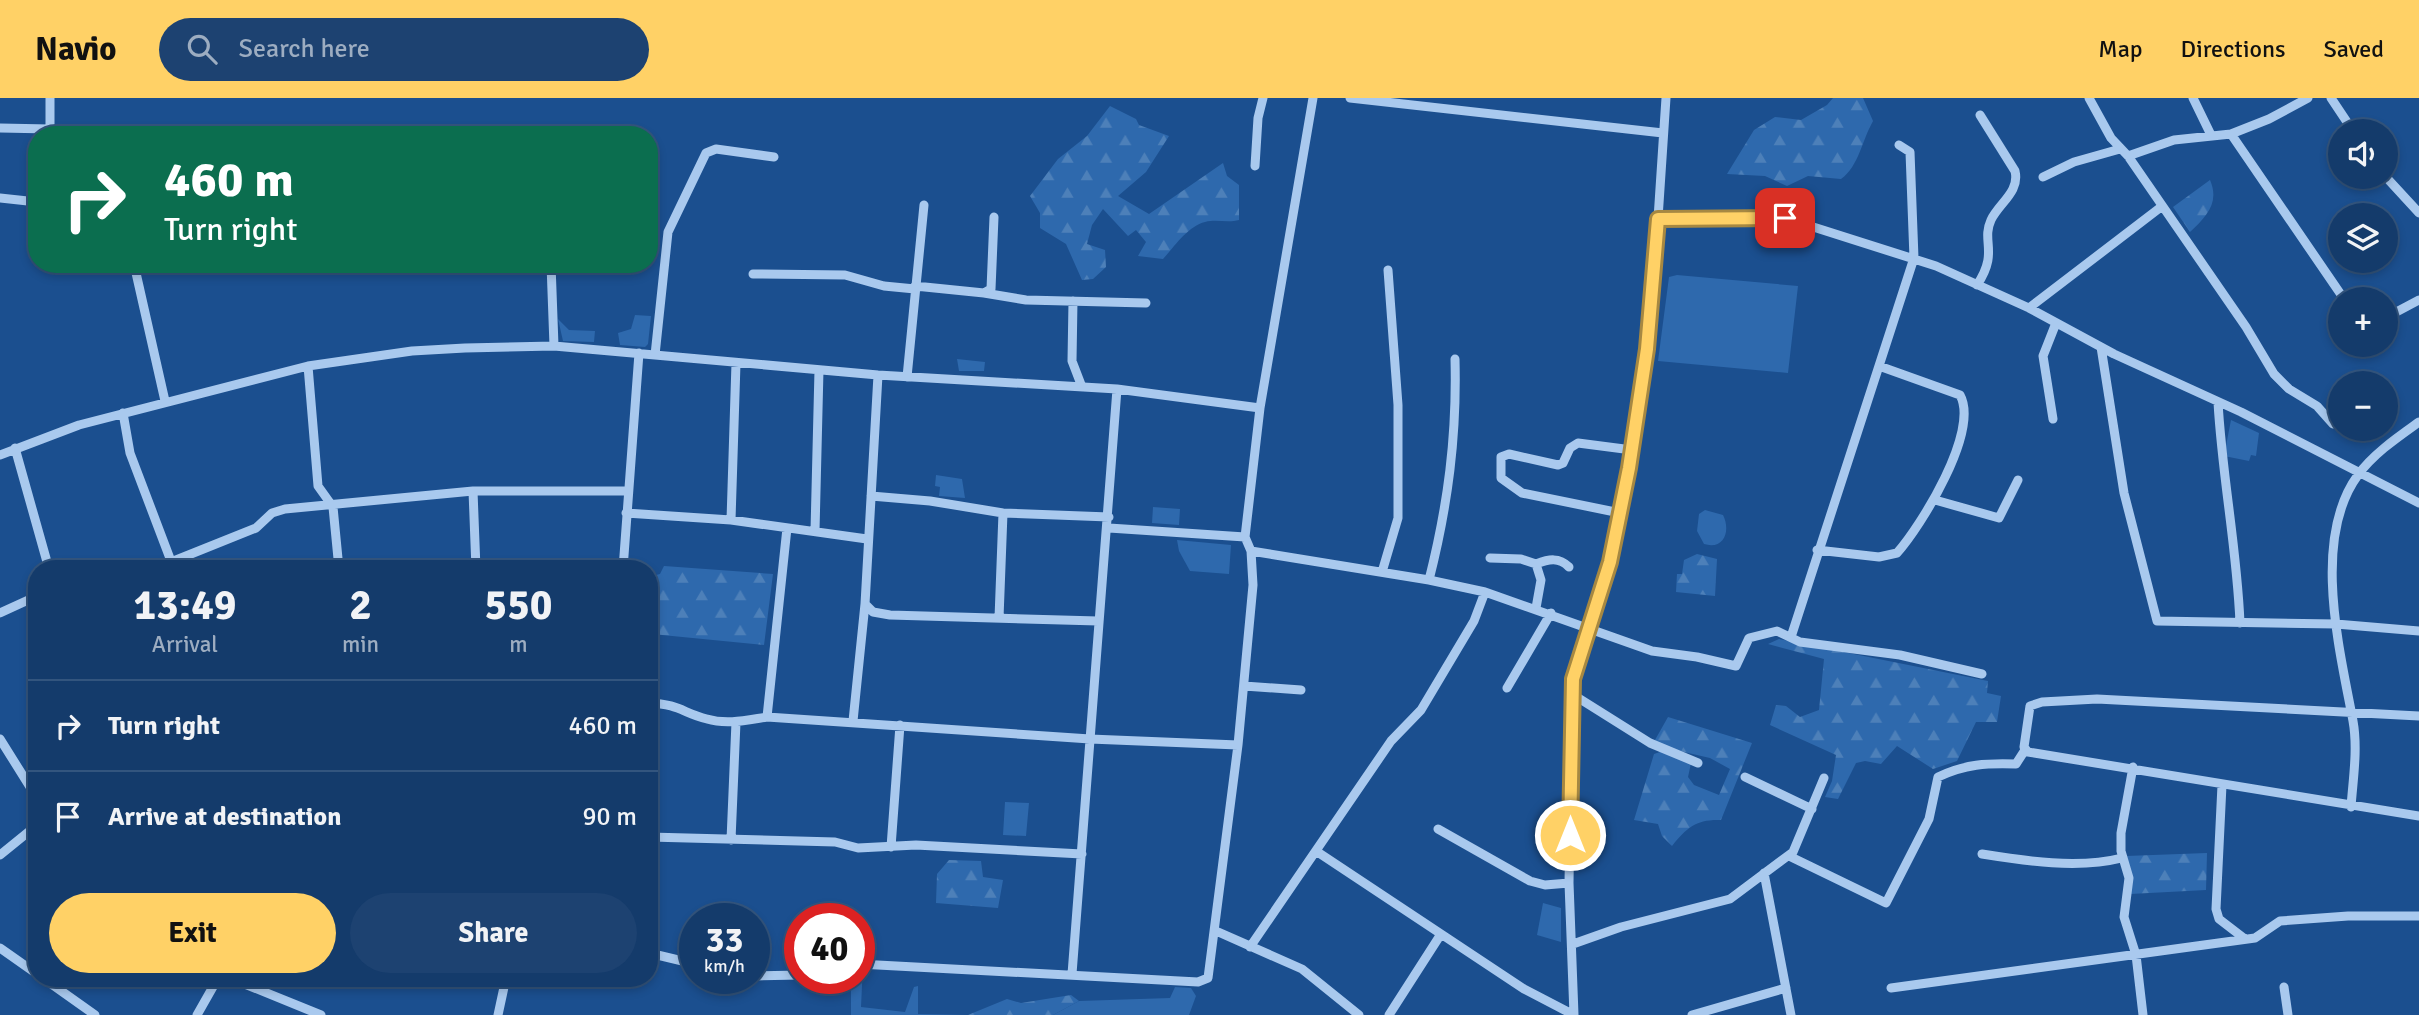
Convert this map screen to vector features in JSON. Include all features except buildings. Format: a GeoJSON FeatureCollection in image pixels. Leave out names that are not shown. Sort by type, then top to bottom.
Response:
{"type":"FeatureCollection","features":[{"type":"Feature","properties":{"kind":"street"},"geometry":{"type":"LineString","coordinates":[[50,98],[50,126]]}},
{"type":"Feature","properties":{"kind":"street"},"geometry":{"type":"LineString","coordinates":[[1255,166],[1258,118],[1263,98]]}},
{"type":"Feature","properties":{"kind":"street"},"geometry":{"type":"LineString","coordinates":[[875,965],[955,971],[1021,970],[1204,982],[1209,974],[1244,686],[1253,585],[1251,551],[1245,537],[1260,408],[1313,98]]}},
{"type":"Feature","properties":{"kind":"street"},"geometry":{"type":"LineString","coordinates":[[1350,98],[1416,102],[1663,133]]}},
{"type":"Feature","properties":{"kind":"street"},"geometry":{"type":"LineString","coordinates":[[1316,851],[1535,996],[1574,1015],[1569,883],[1572,694],[1576,665],[1603,587],[1632,450],[1646,358],[1666,98]]}},
{"type":"Feature","properties":{"kind":"street"},"geometry":{"type":"LineString","coordinates":[[2089,98],[2120,149],[2128,156],[2246,327],[2274,374],[2289,388],[2317,405],[2328,418]]}},
{"type":"Feature","properties":{"kind":"street"},"geometry":{"type":"LineString","coordinates":[[2193,98],[2211,135]]}},
{"type":"Feature","properties":{"kind":"street"},"geometry":{"type":"LineString","coordinates":[[2128,156],[2165,142],[2231,134],[2269,119],[2308,98]]}},
{"type":"Feature","properties":{"kind":"street"},"geometry":{"type":"LineString","coordinates":[[2331,98],[2345,119]]}},
{"type":"Feature","properties":{"kind":"street"},"geometry":{"type":"LineString","coordinates":[[1977,285],[1990,261],[1990,222],[2012,191],[2017,176],[1980,115]]}},
{"type":"Feature","properties":{"kind":"street"},"geometry":{"type":"LineString","coordinates":[[0,128],[28,130]]}},
{"type":"Feature","properties":{"kind":"street"},"geometry":{"type":"LineString","coordinates":[[2231,134],[2336,287]]}},
{"type":"Feature","properties":{"kind":"street"},"geometry":{"type":"LineString","coordinates":[[1791,636],[1914,258],[1910,152],[1899,145]]}},
{"type":"Feature","properties":{"kind":"street"},"geometry":{"type":"LineString","coordinates":[[655,355],[668,232],[706,153],[716,149],[774,157]]}},
{"type":"Feature","properties":{"kind":"street"},"geometry":{"type":"LineString","coordinates":[[2043,177],[2074,162],[2120,149]]}},
{"type":"Feature","properties":{"kind":"street"},"geometry":{"type":"LineString","coordinates":[[2397,189],[2419,213]]}},
{"type":"Feature","properties":{"kind":"street"},"geometry":{"type":"LineString","coordinates":[[0,198],[28,201]]}},
{"type":"Feature","properties":{"kind":"street"},"geometry":{"type":"LineString","coordinates":[[907,377],[925,205]]}},
{"type":"Feature","properties":{"kind":"street"},"geometry":{"type":"LineString","coordinates":[[2029,308],[2161,207]]}},
{"type":"Feature","properties":{"kind":"street"},"geometry":{"type":"LineString","coordinates":[[984,293],[991,289],[993,281],[994,217]]}},
{"type":"Feature","properties":{"kind":"street"},"geometry":{"type":"LineString","coordinates":[[1658,219],[1785,218],[1914,258],[2029,308],[2101,347],[2218,402],[2419,503]]}},
{"type":"Feature","properties":{"kind":"street"},"geometry":{"type":"LineString","coordinates":[[1382,572],[1398,518],[1398,405],[1388,270]]}},
{"type":"Feature","properties":{"kind":"street"},"geometry":{"type":"LineString","coordinates":[[136,273],[165,401]]}},
{"type":"Feature","properties":{"kind":"street"},"geometry":{"type":"LineString","coordinates":[[551,273],[554,346]]}},
{"type":"Feature","properties":{"kind":"street"},"geometry":{"type":"LineString","coordinates":[[752,274],[845,275],[884,286],[984,293],[1026,300],[1146,303]]}},
{"type":"Feature","properties":{"kind":"street"},"geometry":{"type":"LineString","coordinates":[[1073,300],[1072,361],[1082,387]]}},
{"type":"Feature","properties":{"kind":"street"},"geometry":{"type":"LineString","coordinates":[[2398,311],[2419,300]]}},
{"type":"Feature","properties":{"kind":"street"},"geometry":{"type":"LineString","coordinates":[[2053,419],[2043,356],[2056,323]]}},
{"type":"Feature","properties":{"kind":"street"},"geometry":{"type":"LineString","coordinates":[[0,455],[165,401],[308,366],[412,351],[554,346],[878,375],[1118,389],[1260,408]]}},
{"type":"Feature","properties":{"kind":"street"},"geometry":{"type":"LineString","coordinates":[[2101,347],[2124,494],[2155,618],[2159,622],[2336,624],[2419,631]]}},
{"type":"Feature","properties":{"kind":"street"},"geometry":{"type":"LineString","coordinates":[[623,560],[639,353]]}},
{"type":"Feature","properties":{"kind":"street"},"geometry":{"type":"LineString","coordinates":[[1429,580],[1449,497],[1456,397],[1455,359]]}},
{"type":"Feature","properties":{"kind":"street"},"geometry":{"type":"LineString","coordinates":[[731,520],[736,363]]}},
{"type":"Feature","properties":{"kind":"street"},"geometry":{"type":"LineString","coordinates":[[308,366],[318,486],[333,507],[338,560]]}},
{"type":"Feature","properties":{"kind":"street"},"geometry":{"type":"LineString","coordinates":[[1817,550],[1892,556],[1903,546],[1935,500],[1960,436],[1965,408],[1963,400],[1955,391],[1879,366]]}},
{"type":"Feature","properties":{"kind":"street"},"geometry":{"type":"LineString","coordinates":[[815,531],[819,370]]}},
{"type":"Feature","properties":{"kind":"street"},"geometry":{"type":"LineString","coordinates":[[853,722],[865,604],[878,375]]}},
{"type":"Feature","properties":{"kind":"street"},"geometry":{"type":"LineString","coordinates":[[1072,974],[1118,389]]}},
{"type":"Feature","properties":{"kind":"street"},"geometry":{"type":"LineString","coordinates":[[2218,402],[2226,508],[2238,567],[2240,623]]}},
{"type":"Feature","properties":{"kind":"street"},"geometry":{"type":"LineString","coordinates":[[123,413],[130,453],[171,560]]}},
{"type":"Feature","properties":{"kind":"street"},"geometry":{"type":"LineString","coordinates":[[2351,807],[2355,745],[2336,624],[2336,532],[2340,512],[2358,474],[2419,422]]}},
{"type":"Feature","properties":{"kind":"street"},"geometry":{"type":"LineString","coordinates":[[1620,513],[1522,493],[1501,478],[1499,464],[1501,457],[1508,454],[1558,465],[1563,463],[1570,447],[1578,443],[1632,450]]}},
{"type":"Feature","properties":{"kind":"street"},"geometry":{"type":"LineString","coordinates":[[15,448],[46,560]]}},
{"type":"Feature","properties":{"kind":"street"},"geometry":{"type":"LineString","coordinates":[[1935,500],[2000,518],[2018,481]]}},
{"type":"Feature","properties":{"kind":"street"},"geometry":{"type":"LineString","coordinates":[[184,560],[256,528],[272,513],[473,491],[628,491]]}},
{"type":"Feature","properties":{"kind":"street"},"geometry":{"type":"LineString","coordinates":[[473,491],[476,560]]}},
{"type":"Feature","properties":{"kind":"street"},"geometry":{"type":"LineString","coordinates":[[871,496],[930,501],[1003,513],[1110,517]]}},
{"type":"Feature","properties":{"kind":"street"},"geometry":{"type":"LineString","coordinates":[[626,513],[731,520],[867,539]]}},
{"type":"Feature","properties":{"kind":"street"},"geometry":{"type":"LineString","coordinates":[[999,618],[1003,513]]}},
{"type":"Feature","properties":{"kind":"street"},"geometry":{"type":"LineString","coordinates":[[767,717],[787,528]]}},
{"type":"Feature","properties":{"kind":"street"},"geometry":{"type":"LineString","coordinates":[[1109,528],[1245,537]]}},
{"type":"Feature","properties":{"kind":"street"},"geometry":{"type":"LineString","coordinates":[[1251,551],[1429,580],[1485,592],[1551,613],[1587,630],[1663,654],[1697,657],[1733,666],[1739,663],[1749,638],[1773,631],[1791,636],[1800,642],[1900,655],[1982,674]]}},
{"type":"Feature","properties":{"kind":"street"},"geometry":{"type":"LineString","coordinates":[[1490,558],[1521,559],[1536,564],[1559,559],[1569,567]]}},
{"type":"Feature","properties":{"kind":"street"},"geometry":{"type":"LineString","coordinates":[[1536,564],[1541,580],[1536,608]]}},
{"type":"Feature","properties":{"kind":"street"},"geometry":{"type":"LineString","coordinates":[[1250,947],[1391,741],[1421,710],[1469,631],[1485,592]]}},
{"type":"Feature","properties":{"kind":"street"},"geometry":{"type":"LineString","coordinates":[[0,613],[28,600]]}},
{"type":"Feature","properties":{"kind":"street"},"geometry":{"type":"LineString","coordinates":[[865,604],[873,612],[890,615],[1098,621]]}},
{"type":"Feature","properties":{"kind":"street"},"geometry":{"type":"LineString","coordinates":[[1507,688],[1551,613]]}},
{"type":"Feature","properties":{"kind":"street"},"geometry":{"type":"LineString","coordinates":[[1244,686],[1301,690]]}},
{"type":"Feature","properties":{"kind":"street"},"geometry":{"type":"LineString","coordinates":[[1572,694],[1650,744],[1698,763]]}},
{"type":"Feature","properties":{"kind":"street"},"geometry":{"type":"LineString","coordinates":[[1789,856],[1886,903],[1929,819],[1938,777],[1961,766],[1982,763],[2017,764],[2025,750],[2030,706],[2042,702],[2097,699],[2419,716]]}},
{"type":"Feature","properties":{"kind":"street"},"geometry":{"type":"LineString","coordinates":[[658,704],[679,706],[704,719],[736,722],[767,717],[1090,738],[1238,744]]}},
{"type":"Feature","properties":{"kind":"street"},"geometry":{"type":"LineString","coordinates":[[731,840],[736,722]]}},
{"type":"Feature","properties":{"kind":"street"},"geometry":{"type":"LineString","coordinates":[[891,847],[900,725]]}},
{"type":"Feature","properties":{"kind":"street"},"geometry":{"type":"LineString","coordinates":[[0,739],[28,784]]}},
{"type":"Feature","properties":{"kind":"street"},"geometry":{"type":"LineString","coordinates":[[2025,750],[2351,807],[2419,816]]}},
{"type":"Feature","properties":{"kind":"street"},"geometry":{"type":"LineString","coordinates":[[2133,767],[2121,833],[2122,858],[2129,878],[2124,917],[2136,955],[2143,1015]]}},
{"type":"Feature","properties":{"kind":"street"},"geometry":{"type":"LineString","coordinates":[[1745,777],[1812,809]]}},
{"type":"Feature","properties":{"kind":"street"},"geometry":{"type":"LineString","coordinates":[[1573,944],[1621,927],[1730,899],[1796,849],[1824,778]]}},
{"type":"Feature","properties":{"kind":"street"},"geometry":{"type":"LineString","coordinates":[[2222,785],[2216,909],[2220,919],[2245,939]]}},
{"type":"Feature","properties":{"kind":"street"},"geometry":{"type":"LineString","coordinates":[[1438,829],[1530,881],[1554,886],[1569,883]]}},
{"type":"Feature","properties":{"kind":"street"},"geometry":{"type":"LineString","coordinates":[[0,855],[28,832]]}},
{"type":"Feature","properties":{"kind":"street"},"geometry":{"type":"LineString","coordinates":[[658,837],[835,842],[858,849],[916,845],[1082,854]]}},
{"type":"Feature","properties":{"kind":"street"},"geometry":{"type":"LineString","coordinates":[[1982,854],[2038,862],[2103,862],[2122,858]]}},
{"type":"Feature","properties":{"kind":"street"},"geometry":{"type":"LineString","coordinates":[[1764,873],[1791,1015]]}},
{"type":"Feature","properties":{"kind":"street"},"geometry":{"type":"LineString","coordinates":[[1891,988],[2245,939],[2263,935],[2280,921],[2348,916],[2419,916]]}},
{"type":"Feature","properties":{"kind":"street"},"geometry":{"type":"LineString","coordinates":[[1216,931],[1302,970],[1359,1015]]}},
{"type":"Feature","properties":{"kind":"street"},"geometry":{"type":"LineString","coordinates":[[1389,1015],[1441,934]]}},
{"type":"Feature","properties":{"kind":"street"},"geometry":{"type":"LineString","coordinates":[[0,948],[28,968]]}},
{"type":"Feature","properties":{"kind":"street"},"geometry":{"type":"LineString","coordinates":[[658,955],[679,960]]}},
{"type":"Feature","properties":{"kind":"street"},"geometry":{"type":"LineString","coordinates":[[56,987],[93,1014]]}},
{"type":"Feature","properties":{"kind":"street"},"geometry":{"type":"LineString","coordinates":[[197,1015],[213,987]]}},
{"type":"Feature","properties":{"kind":"street"},"geometry":{"type":"LineString","coordinates":[[256,987],[321,1015]]}},
{"type":"Feature","properties":{"kind":"street"},"geometry":{"type":"LineString","coordinates":[[498,1015],[504,987]]}},
{"type":"Feature","properties":{"kind":"street"},"geometry":{"type":"LineString","coordinates":[[2284,987],[2288,1015]]}},
{"type":"Feature","properties":{"kind":"street"},"geometry":{"type":"LineString","coordinates":[[1692,1015],[1786,988]]}},
{"type":"Feature","properties":{"kind":"green space"},"geometry":{"type":"Polygon","coordinates":[[[1833,98],[1863,98],[1873,121],[1856,160],[1841,179],[1808,176],[1787,186],[1765,176],[1727,174],[1754,130],[1775,117],[1801,120],[1827,105],[1833,98]]]}},
{"type":"Feature","properties":{"kind":"green space"},"geometry":{"type":"Polygon","coordinates":[[[1110,106],[1136,119],[1139,125],[1169,136],[1146,172],[1118,196],[1149,214],[1223,163],[1227,176],[1239,185],[1239,220],[1199,224],[1163,259],[1138,256],[1146,242],[1136,230],[1128,236],[1103,209],[1092,225],[1087,244],[1105,250],[1106,267],[1093,279],[1082,280],[1066,244],[1040,228],[1040,213],[1030,196],[1058,159],[1087,136],[1110,106]]]}},
{"type":"Feature","properties":{"kind":"green space"},"geometry":{"type":"Polygon","coordinates":[[[2210,180],[2213,196],[2210,209],[2190,232],[2173,207],[2210,180]]]}},
{"type":"Feature","properties":{"kind":"green space"},"geometry":{"type":"Polygon","coordinates":[[[1677,275],[1798,286],[1788,373],[1658,361],[1669,277],[1677,275]]]}},
{"type":"Feature","properties":{"kind":"green space"},"geometry":{"type":"Polygon","coordinates":[[[635,315],[651,316],[648,344],[645,347],[620,345],[618,333],[631,329],[635,315]]]}},
{"type":"Feature","properties":{"kind":"green space"},"geometry":{"type":"Polygon","coordinates":[[[558,319],[569,330],[595,331],[594,342],[563,341],[558,319]]]}},
{"type":"Feature","properties":{"kind":"green space"},"geometry":{"type":"Polygon","coordinates":[[[957,359],[985,362],[984,371],[959,371],[957,359]]]}},
{"type":"Feature","properties":{"kind":"green space"},"geometry":{"type":"Polygon","coordinates":[[[2231,420],[2259,433],[2256,456],[2251,455],[2249,461],[2224,456],[2231,420]]]}},
{"type":"Feature","properties":{"kind":"green space"},"geometry":{"type":"Polygon","coordinates":[[[936,475],[962,479],[965,498],[939,496],[940,487],[935,486],[936,475]]]}},
{"type":"Feature","properties":{"kind":"green space"},"geometry":{"type":"Polygon","coordinates":[[[1153,507],[1180,509],[1179,525],[1152,523],[1153,507]]]}},
{"type":"Feature","properties":{"kind":"green space"},"geometry":{"type":"Polygon","coordinates":[[[1705,510],[1723,515],[1726,533],[1717,544],[1704,544],[1697,531],[1699,514],[1705,510]]]}},
{"type":"Feature","properties":{"kind":"green space"},"geometry":{"type":"Polygon","coordinates":[[[1177,540],[1231,545],[1229,574],[1190,571],[1179,551],[1177,540]]]}},
{"type":"Feature","properties":{"kind":"green space"},"geometry":{"type":"Polygon","coordinates":[[[1697,554],[1717,559],[1715,596],[1676,592],[1677,574],[1682,574],[1684,560],[1697,554]]]}},
{"type":"Feature","properties":{"kind":"green space"},"geometry":{"type":"Polygon","coordinates":[[[664,566],[773,574],[764,645],[658,635],[660,574],[664,566]]]}},
{"type":"Feature","properties":{"kind":"green space"},"geometry":{"type":"Polygon","coordinates":[[[1779,639],[1988,681],[1987,693],[2001,696],[1997,722],[1976,722],[1957,761],[1933,769],[1897,746],[1881,764],[1865,761],[1856,763],[1838,799],[1825,797],[1832,781],[1836,755],[1770,725],[1776,705],[1786,706],[1800,717],[1819,710],[1824,659],[1768,644],[1779,639]]]}},
{"type":"Feature","properties":{"kind":"green space"},"geometry":{"type":"Polygon","coordinates":[[[1668,717],[1752,743],[1721,820],[1705,821],[1693,826],[1672,846],[1662,836],[1658,824],[1634,820],[1654,754],[1663,751],[1691,763],[1688,777],[1694,785],[1719,795],[1730,769],[1710,758],[1658,746],[1655,740],[1668,717]]]}},
{"type":"Feature","properties":{"kind":"green space"},"geometry":{"type":"Polygon","coordinates":[[[1005,802],[1029,803],[1026,836],[1003,835],[1005,802]]]}},
{"type":"Feature","properties":{"kind":"green space"},"geometry":{"type":"Polygon","coordinates":[[[2207,853],[2206,890],[2130,894],[2126,856],[2207,853]]]}},
{"type":"Feature","properties":{"kind":"green space"},"geometry":{"type":"Polygon","coordinates":[[[949,860],[981,861],[983,877],[1003,880],[998,908],[936,903],[937,874],[949,860]]]}},
{"type":"Feature","properties":{"kind":"green space"},"geometry":{"type":"Polygon","coordinates":[[[1543,903],[1561,908],[1561,942],[1537,935],[1543,903]]]}},
{"type":"Feature","properties":{"kind":"green space"},"geometry":{"type":"Polygon","coordinates":[[[918,986],[918,1014],[968,1015],[851,1015],[851,994],[862,994],[861,1007],[905,1012],[914,987],[918,986]]]}},
{"type":"Feature","properties":{"kind":"green space"},"geometry":{"type":"Polygon","coordinates":[[[1175,987],[1191,988],[1196,996],[1189,1015],[1053,1015],[1079,1001],[1170,998],[1175,987]]]}},
{"type":"Feature","properties":{"kind":"green space"},"geometry":{"type":"Polygon","coordinates":[[[1071,995],[1079,1001],[1053,1015],[968,1015],[1007,999],[1021,1003],[1071,995]]]}},
{"type":"Feature","properties":{"kind":"route"},"geometry":{"type":"LineString","coordinates":[[1570,835],[1570,714],[1573,679],[1610,562],[1629,468],[1647,349],[1658,219],[1785,218]]}}]}
